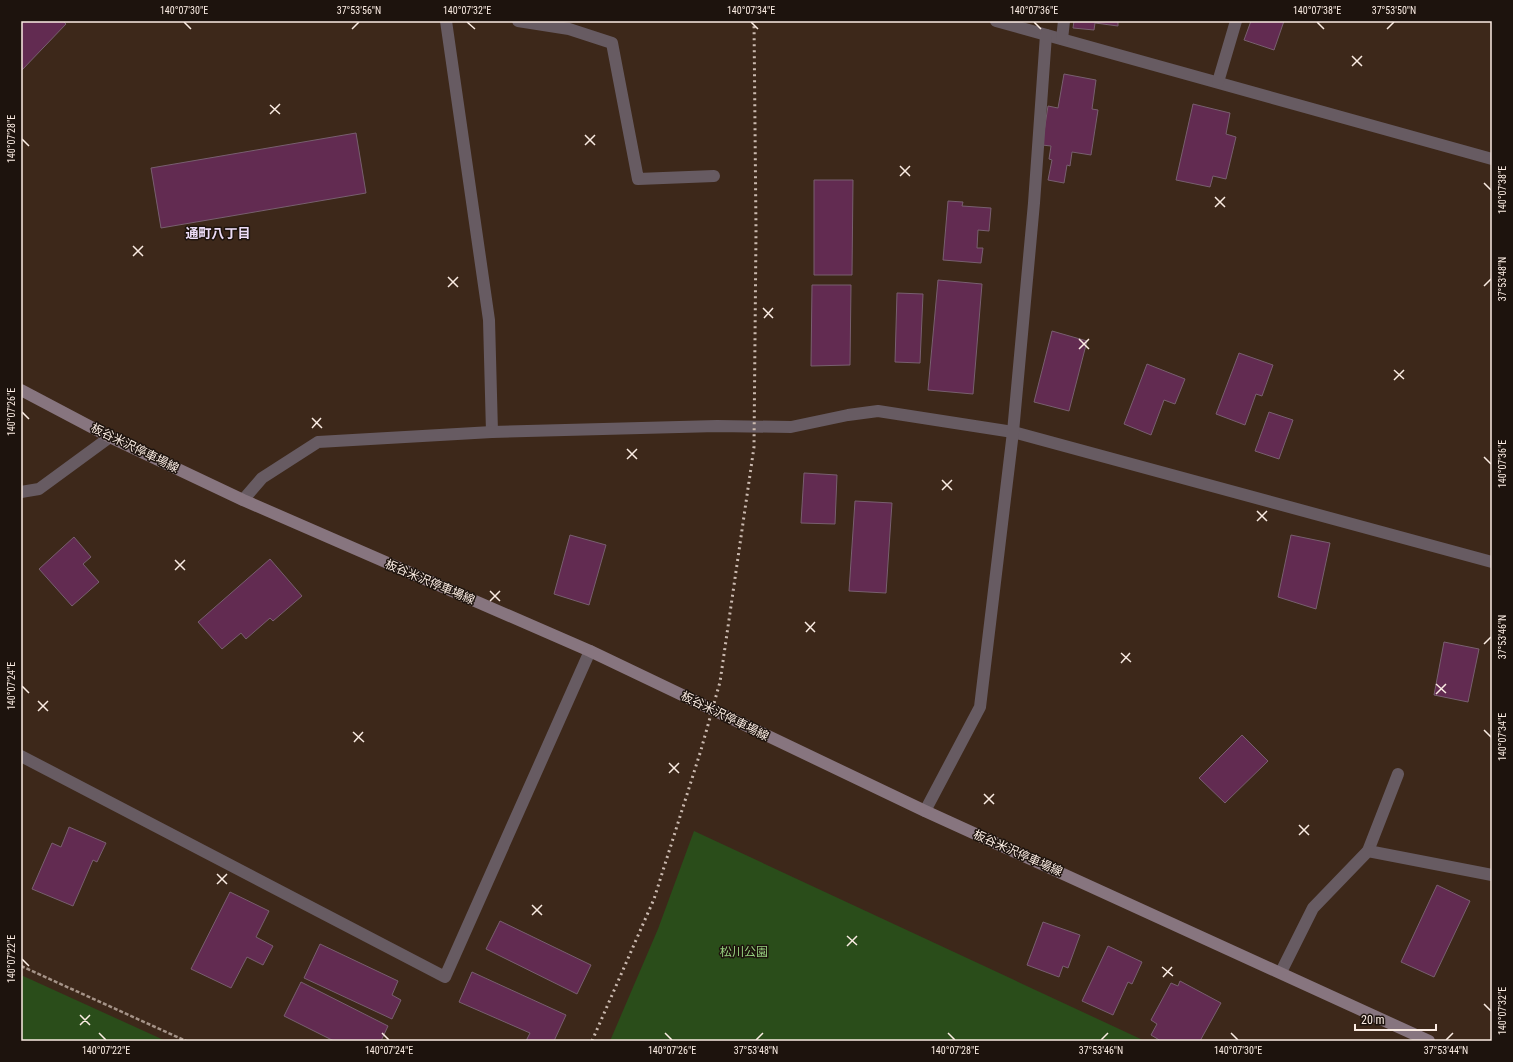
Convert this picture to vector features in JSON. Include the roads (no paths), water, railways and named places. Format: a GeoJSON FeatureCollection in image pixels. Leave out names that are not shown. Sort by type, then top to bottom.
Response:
{"type":"FeatureCollection","features":[{"type":"Feature","properties":{"kind":"main road","name":"板谷米沢停車場線"},"geometry":{"type":"LineString","coordinates":[[21,390],[110,437],[243,500],[590,651],[925,811],[1281,972],[1429,1041]]}},
{"type":"Feature","properties":{"kind":"street"},"geometry":{"type":"LineString","coordinates":[[446,21],[489,320],[492,432]]}},
{"type":"Feature","properties":{"kind":"street"},"geometry":{"type":"LineString","coordinates":[[518,21],[569,29],[612,43],[638,179],[714,176]]}},
{"type":"Feature","properties":{"kind":"street"},"geometry":{"type":"LineString","coordinates":[[996,21],[1492,159]]}},
{"type":"Feature","properties":{"kind":"street"},"geometry":{"type":"LineString","coordinates":[[1062,39],[1064,21]]}},
{"type":"Feature","properties":{"kind":"street"},"geometry":{"type":"LineString","coordinates":[[1218,82],[1236,21]]}},
{"type":"Feature","properties":{"kind":"street"},"geometry":{"type":"LineString","coordinates":[[925,811],[980,707],[1013,432],[1034,203],[1046,35]]}},
{"type":"Feature","properties":{"kind":"street"},"geometry":{"type":"LineString","coordinates":[[243,500],[262,478],[318,442],[492,432],[717,426],[791,427],[848,415],[878,411],[1013,432],[1492,562]]}},
{"type":"Feature","properties":{"kind":"street"},"geometry":{"type":"LineString","coordinates":[[21,492],[39,489],[110,437]]}},
{"type":"Feature","properties":{"kind":"street"},"geometry":{"type":"LineString","coordinates":[[21,756],[445,977],[590,651]]}},
{"type":"Feature","properties":{"kind":"street"},"geometry":{"type":"LineString","coordinates":[[1281,972],[1313,908],[1368,851],[1398,774]]}},
{"type":"Feature","properties":{"kind":"street"},"geometry":{"type":"LineString","coordinates":[[1368,851],[1492,875]]}},
{"type":"Feature","properties":{"kind":"railway"},"geometry":{"type":"LineString","coordinates":[[592,1041],[654,899],[701,750],[720,682],[754,447],[756,231],[754,21]]}},
{"type":"Feature","properties":{"kind":"district","name":"通町八丁目"},"geometry":{"type":"Point","coordinates":[218,233]}},
{"type":"Feature","properties":{"kind":"park label","name":"松川公園"},"geometry":{"type":"Point","coordinates":[744,952]}}]}
